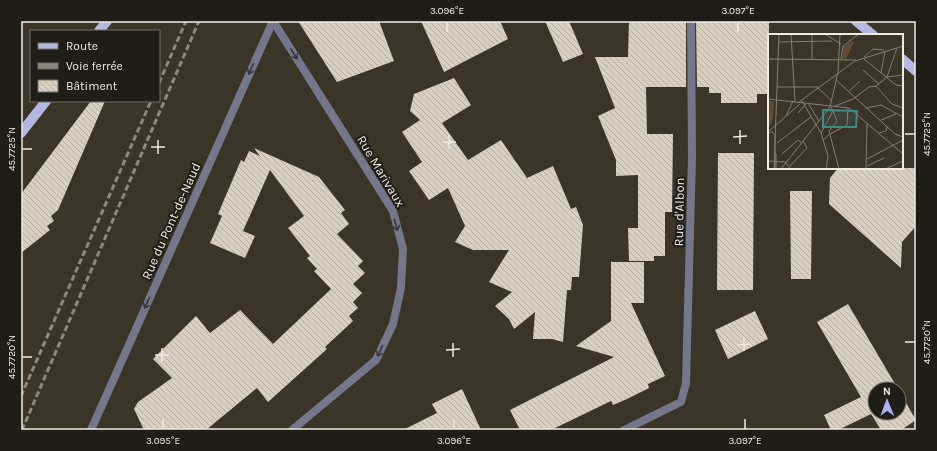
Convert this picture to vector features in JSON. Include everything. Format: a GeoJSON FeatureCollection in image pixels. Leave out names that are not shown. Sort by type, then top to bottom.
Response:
{"type":"FeatureCollection","features":[{"type":"Feature","properties":{"kind":"main road"},"geometry":{"type":"LineString","coordinates":[[100,30],[107,21]]}},
{"type":"Feature","properties":{"kind":"main road"},"geometry":{"type":"LineString","coordinates":[[856,21],[872,34]]}},
{"type":"Feature","properties":{"kind":"main road"},"geometry":{"type":"LineString","coordinates":[[903,60],[916,71]]}},
{"type":"Feature","properties":{"kind":"main road"},"geometry":{"type":"LineString","coordinates":[[21,134],[45,102]]}},
{"type":"Feature","properties":{"kind":"street","name":"Rue du Pont-de-Naud"},"geometry":{"type":"LineString","coordinates":[[91,430],[273,21]]}},
{"type":"Feature","properties":{"kind":"street","name":"Rue Marivaux"},"geometry":{"type":"LineString","coordinates":[[273,21],[393,211],[403,249],[401,288],[393,324],[376,360],[292,430]]}},
{"type":"Feature","properties":{"kind":"street","name":"Rue d'Albon"},"geometry":{"type":"LineString","coordinates":[[624,430],[681,402],[686,382],[688,360],[692,157],[691,21]]}},
{"type":"Feature","properties":{"kind":"building"},"geometry":{"type":"Polygon","coordinates":[[[298,21],[379,21],[394,61],[337,82],[298,21]]]}},
{"type":"Feature","properties":{"kind":"building"},"geometry":{"type":"Polygon","coordinates":[[[421,21],[500,21],[508,39],[444,72],[421,21]]]}},
{"type":"Feature","properties":{"kind":"building"},"geometry":{"type":"Polygon","coordinates":[[[545,21],[569,21],[583,54],[563,62],[545,21]]]}},
{"type":"Feature","properties":{"kind":"building"},"geometry":{"type":"Polygon","coordinates":[[[629,21],[686,21],[686,87],[646,87],[647,134],[673,134],[672,212],[665,212],[665,256],[654,256],[654,261],[629,261],[628,228],[638,228],[638,175],[616,176],[616,160],[598,116],[615,108],[595,57],[628,57],[629,21]]]}},
{"type":"Feature","properties":{"kind":"building"},"geometry":{"type":"Polygon","coordinates":[[[696,21],[769,21],[768,94],[757,94],[757,103],[721,103],[721,93],[709,93],[709,87],[697,87],[696,21]]]}},
{"type":"Feature","properties":{"kind":"building"},"geometry":{"type":"Polygon","coordinates":[[[454,78],[471,105],[442,123],[468,160],[501,140],[527,178],[553,166],[571,209],[576,207],[583,225],[579,277],[572,277],[571,290],[567,290],[563,342],[552,339],[533,339],[535,312],[514,329],[509,319],[495,306],[512,292],[489,282],[509,250],[473,250],[455,242],[465,226],[448,188],[429,200],[409,171],[422,162],[402,132],[420,120],[410,111],[414,94],[454,78]]]}},
{"type":"Feature","properties":{"kind":"building"},"geometry":{"type":"Polygon","coordinates":[[[90,102],[105,102],[58,210],[51,216],[54,221],[47,226],[50,230],[21,253],[21,194],[90,102]]]}},
{"type":"Feature","properties":{"kind":"building"},"geometry":{"type":"Polygon","coordinates":[[[254,148],[319,177],[345,210],[341,213],[349,224],[337,234],[363,261],[358,266],[365,273],[353,284],[362,293],[353,302],[358,308],[349,316],[353,321],[325,347],[327,349],[268,402],[257,388],[206,430],[144,430],[134,409],[138,402],[172,378],[153,359],[196,316],[210,333],[240,310],[273,344],[331,289],[314,271],[317,269],[307,258],[310,256],[288,228],[304,216],[270,170],[243,231],[255,236],[245,258],[210,243],[222,216],[218,214],[241,160],[244,162],[249,151],[260,156],[254,148]]]}},
{"type":"Feature","properties":{"kind":"building"},"geometry":{"type":"Polygon","coordinates":[[[718,153],[754,153],[753,290],[717,290],[718,153]]]}},
{"type":"Feature","properties":{"kind":"building"},"geometry":{"type":"Polygon","coordinates":[[[916,168],[916,226],[902,242],[901,268],[829,204],[830,178],[837,169],[916,168]]]}},
{"type":"Feature","properties":{"kind":"building"},"geometry":{"type":"Polygon","coordinates":[[[790,191],[812,191],[811,279],[791,279],[790,191]]]}},
{"type":"Feature","properties":{"kind":"building"},"geometry":{"type":"Polygon","coordinates":[[[611,261],[644,262],[644,303],[631,303],[665,376],[648,384],[649,388],[627,399],[613,405],[611,401],[551,430],[520,430],[510,410],[614,357],[576,346],[611,321],[611,261]]]}},
{"type":"Feature","properties":{"kind":"building"},"geometry":{"type":"Polygon","coordinates":[[[848,304],[893,381],[867,381],[867,416],[838,430],[831,430],[824,415],[861,397],[817,322],[848,304]]]}},
{"type":"Feature","properties":{"kind":"building"},"geometry":{"type":"Polygon","coordinates":[[[755,311],[768,339],[728,359],[715,330],[755,311]]]}},
{"type":"Feature","properties":{"kind":"building"},"geometry":{"type":"Polygon","coordinates":[[[462,389],[481,430],[403,430],[437,413],[432,404],[462,389]]]}},
{"type":"Feature","properties":{"kind":"building"},"geometry":{"type":"Polygon","coordinates":[[[907,405],[916,420],[901,430],[881,430],[875,421],[907,421],[907,405]]]}},
{"type":"Feature","properties":{"kind":"railway"},"geometry":{"type":"LineString","coordinates":[[160,81],[186,21]]}},
{"type":"Feature","properties":{"kind":"railway"},"geometry":{"type":"LineString","coordinates":[[22,430],[199,21]]}},
{"type":"Feature","properties":{"kind":"railway"},"geometry":{"type":"LineString","coordinates":[[21,396],[151,102]]}}]}
